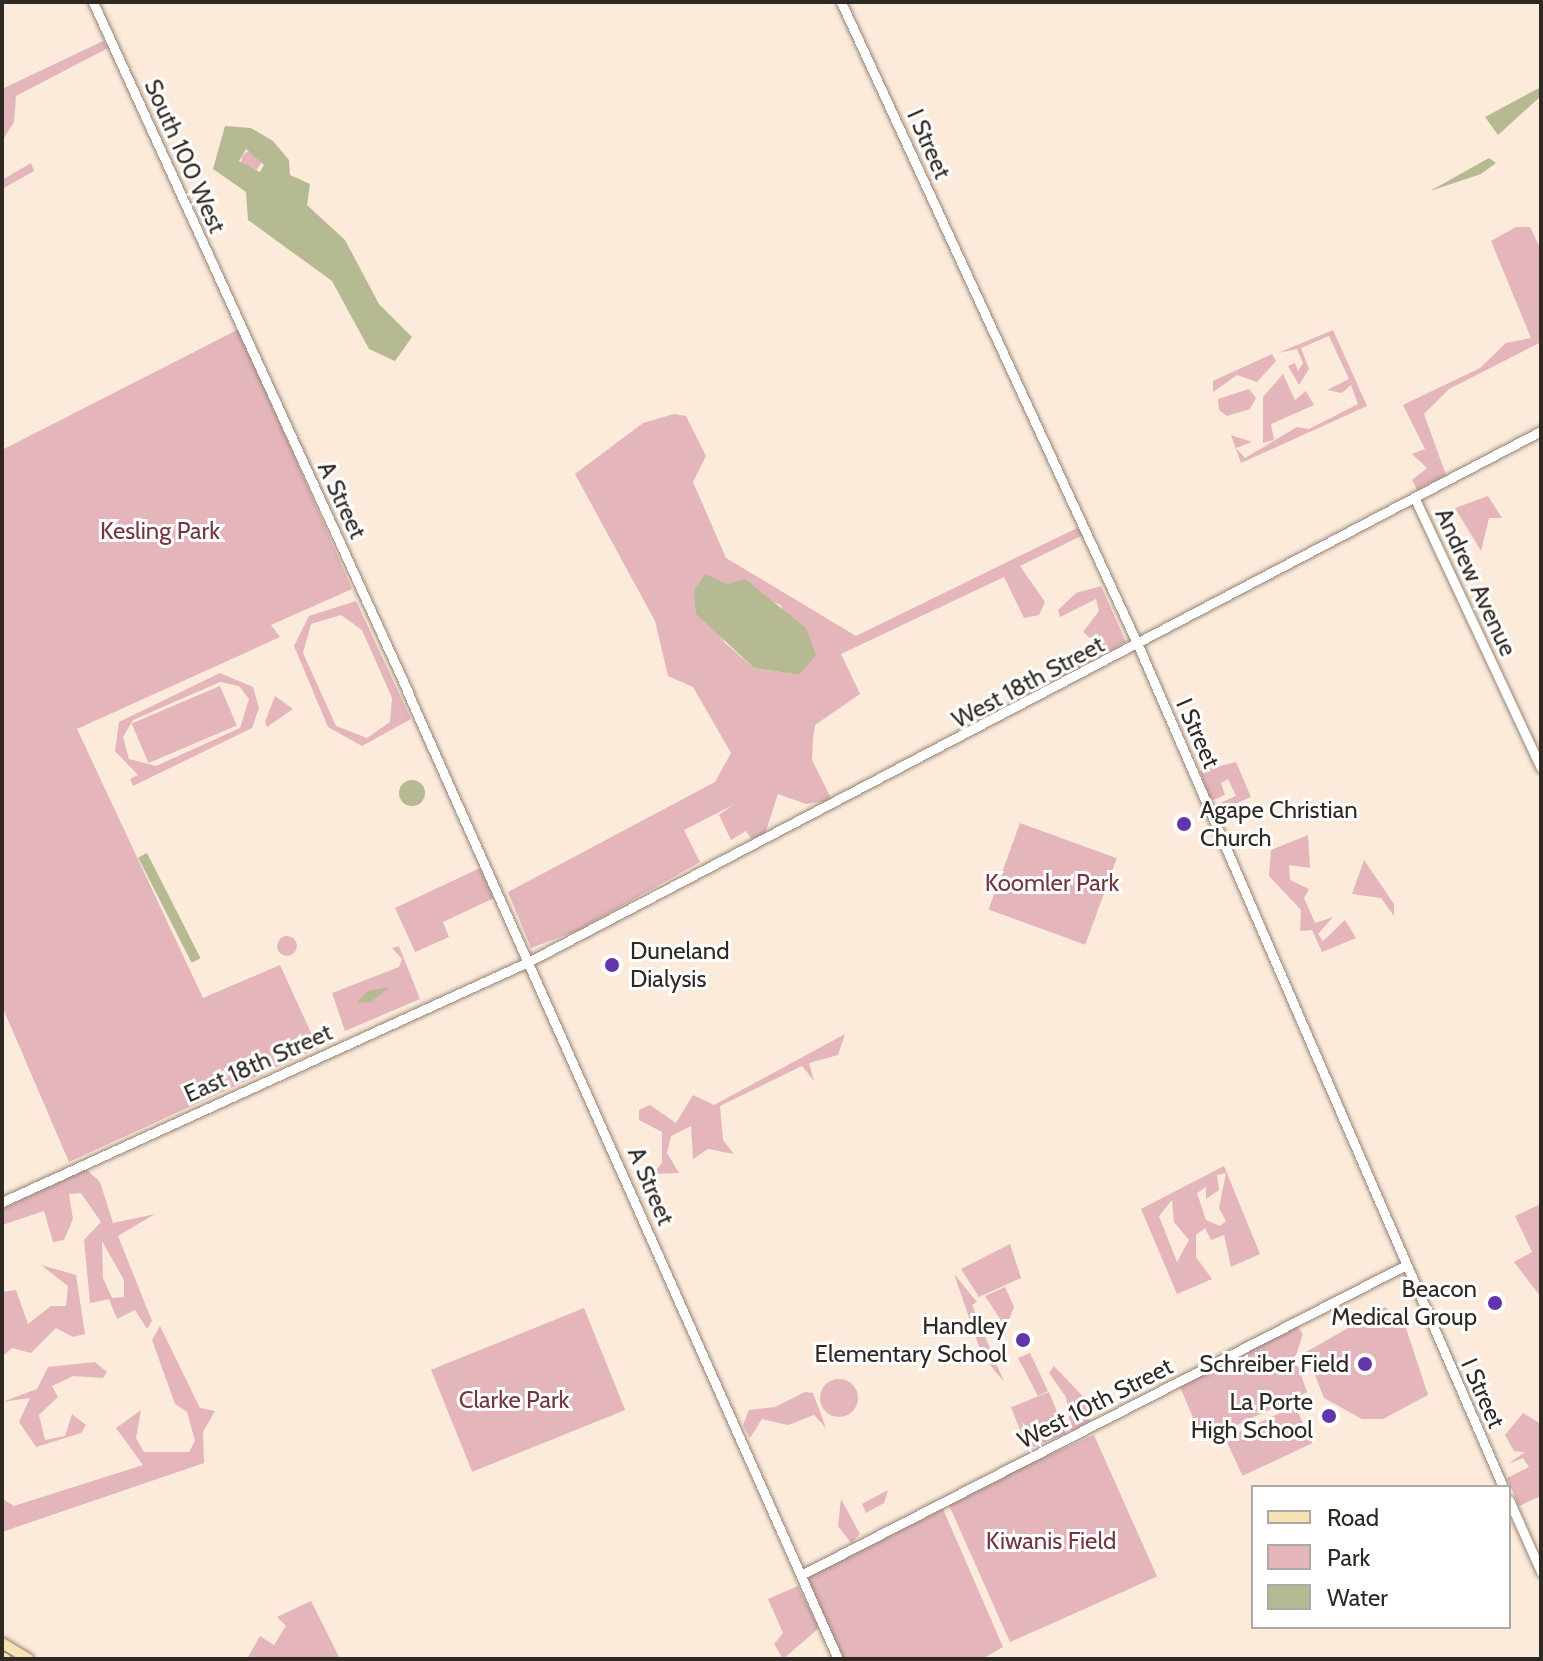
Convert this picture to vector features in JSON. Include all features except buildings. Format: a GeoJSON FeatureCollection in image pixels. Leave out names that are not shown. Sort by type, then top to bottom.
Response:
{"type":"FeatureCollection","features":[{"type":"Feature","properties":{"kind":"main road"},"geometry":{"type":"LineString","coordinates":[[2,1643],[29,1659]]}},
{"type":"Feature","properties":{"kind":"street","name":"South 100 West"},"geometry":{"type":"LineString","coordinates":[[93,2],[240,326]]}},
{"type":"Feature","properties":{"kind":"street","name":"I Street"},"geometry":{"type":"LineString","coordinates":[[841,2],[1138,646],[1502,1485]]}},
{"type":"Feature","properties":{"kind":"street","name":"A Street"},"geometry":{"type":"LineString","coordinates":[[240,326],[530,961],[838,1659]]}},
{"type":"Feature","properties":{"kind":"street","name":"West 18th Street"},"geometry":{"type":"LineString","coordinates":[[530,961],[1138,646],[1541,431]]}},
{"type":"Feature","properties":{"kind":"street","name":"Andrew Avenue"},"geometry":{"type":"LineString","coordinates":[[1415,499],[1541,768]]}},
{"type":"Feature","properties":{"kind":"street","name":"East 18th Street"},"geometry":{"type":"LineString","coordinates":[[2,1202],[530,961]]}},
{"type":"Feature","properties":{"kind":"street","name":"West 10th Street"},"geometry":{"type":"LineString","coordinates":[[801,1575],[1406,1265]]}},
{"type":"Feature","properties":{"kind":"street"},"geometry":{"type":"LineString","coordinates":[[1511,1504],[1541,1572]]}},
{"type":"Feature","properties":{"kind":"green space"},"geometry":{"type":"Polygon","coordinates":[[[103,41],[108,48],[16,96],[14,122],[2,141],[2,89],[103,41]]]}},
{"type":"Feature","properties":{"kind":"green space"},"geometry":{"type":"Polygon","coordinates":[[[247,151],[255,151],[261,161],[255,171],[247,171],[241,165],[241,157],[247,151]]]}},
{"type":"Feature","properties":{"kind":"green space"},"geometry":{"type":"Polygon","coordinates":[[[31,163],[34,171],[2,189],[2,180],[31,163]]]}},
{"type":"Feature","properties":{"kind":"green space"},"geometry":{"type":"Polygon","coordinates":[[[1516,227],[1530,227],[1541,250],[1541,342],[1449,389],[1424,414],[1446,475],[1417,490],[1412,480],[1427,468],[1412,454],[1425,449],[1403,405],[1480,368],[1506,343],[1531,338],[1491,241],[1516,227]]]}},
{"type":"Feature","properties":{"kind":"green space","name":"Kesling Park"},"geometry":{"type":"Polygon","coordinates":[[[239,329],[352,589],[271,625],[280,637],[77,729],[203,998],[280,965],[318,1048],[69,1162],[2,1006],[2,450],[239,329]]]}},
{"type":"Feature","properties":{"kind":"green space"},"geometry":{"type":"Polygon","coordinates":[[[1333,330],[1367,406],[1241,463],[1231,435],[1252,442],[1236,448],[1245,458],[1297,427],[1309,429],[1358,404],[1351,385],[1342,393],[1327,390],[1349,379],[1329,336],[1301,348],[1309,369],[1299,385],[1288,366],[1295,363],[1298,371],[1303,363],[1297,349],[1278,353],[1333,330]]]}},
{"type":"Feature","properties":{"kind":"green space"},"geometry":{"type":"Polygon","coordinates":[[[1272,354],[1276,361],[1257,382],[1237,375],[1213,392],[1213,381],[1272,354]]]}},
{"type":"Feature","properties":{"kind":"green space"},"geometry":{"type":"Polygon","coordinates":[[[1283,374],[1295,400],[1306,391],[1314,405],[1271,424],[1274,440],[1263,443],[1263,397],[1283,374]]]}},
{"type":"Feature","properties":{"kind":"green space"},"geometry":{"type":"Polygon","coordinates":[[[1249,389],[1256,398],[1250,409],[1227,416],[1219,410],[1218,399],[1249,389]]]}},
{"type":"Feature","properties":{"kind":"green space"},"geometry":{"type":"Polygon","coordinates":[[[674,414],[686,416],[706,456],[693,482],[726,558],[856,636],[1079,527],[1083,535],[1020,566],[1045,602],[1039,615],[1024,618],[1004,577],[841,654],[860,694],[815,725],[813,739],[812,760],[832,800],[806,804],[778,794],[765,834],[752,840],[746,831],[731,840],[719,815],[733,805],[684,830],[700,862],[579,930],[531,948],[508,892],[715,782],[731,753],[693,687],[668,676],[655,621],[575,474],[643,423],[674,414]],[[705,575],[696,600],[725,643],[754,668],[799,675],[781,605],[705,575]]]}},
{"type":"Feature","properties":{"kind":"green space"},"geometry":{"type":"Polygon","coordinates":[[[1488,496],[1502,518],[1489,518],[1481,551],[1455,508],[1488,496]]]}},
{"type":"Feature","properties":{"kind":"green space"},"geometry":{"type":"Polygon","coordinates":[[[1101,586],[1126,642],[1060,678],[1057,663],[1103,649],[1083,632],[1099,611],[1096,599],[1060,617],[1058,610],[1076,593],[1101,586]]]}},
{"type":"Feature","properties":{"kind":"green space"},"geometry":{"type":"Polygon","coordinates":[[[356,601],[411,719],[362,746],[328,727],[294,646],[309,616],[356,601]],[[341,615],[311,624],[303,653],[336,726],[367,738],[390,722],[392,698],[362,630],[341,615]]]}},
{"type":"Feature","properties":{"kind":"green space"},"geometry":{"type":"Polygon","coordinates":[[[220,673],[253,687],[259,708],[252,728],[133,786],[130,779],[138,775],[115,751],[119,722],[220,673]],[[220,682],[133,720],[123,737],[129,759],[156,766],[240,728],[249,699],[239,686],[220,682]]]}},
{"type":"Feature","properties":{"kind":"green space"},"geometry":{"type":"Polygon","coordinates":[[[220,686],[237,726],[148,763],[132,724],[220,686]]]}},
{"type":"Feature","properties":{"kind":"green space"},"geometry":{"type":"Polygon","coordinates":[[[275,696],[293,709],[267,727],[265,722],[275,696]]]}},
{"type":"Feature","properties":{"kind":"green space"},"geometry":{"type":"Polygon","coordinates":[[[1236,762],[1251,797],[1216,812],[1213,806],[1236,796],[1228,779],[1221,783],[1225,795],[1211,801],[1200,771],[1236,762]]]}},
{"type":"Feature","properties":{"kind":"green space","name":"Koomler Park"},"geometry":{"type":"Polygon","coordinates":[[[1020,823],[1117,858],[1085,945],[989,909],[1020,823]]]}},
{"type":"Feature","properties":{"kind":"green space"},"geometry":{"type":"Polygon","coordinates":[[[1308,835],[1310,868],[1289,865],[1290,880],[1309,889],[1304,898],[1315,923],[1333,917],[1318,934],[1323,941],[1345,920],[1356,938],[1322,952],[1312,930],[1300,931],[1301,910],[1269,876],[1271,850],[1308,835]]]}},
{"type":"Feature","properties":{"kind":"green space"},"geometry":{"type":"Polygon","coordinates":[[[1364,860],[1394,904],[1394,916],[1381,898],[1352,894],[1364,860]]]}},
{"type":"Feature","properties":{"kind":"green space"},"geometry":{"type":"Polygon","coordinates":[[[480,868],[494,898],[443,922],[449,937],[415,952],[395,908],[480,868]]]}},
{"type":"Feature","properties":{"kind":"green space"},"geometry":{"type":"Polygon","coordinates":[[[287,936],[294,939],[297,946],[294,953],[287,956],[280,953],[277,946],[280,939],[287,936]]]}},
{"type":"Feature","properties":{"kind":"green space"},"geometry":{"type":"Polygon","coordinates":[[[399,946],[420,999],[345,1031],[332,993],[399,967],[402,959],[392,948],[399,946]]]}},
{"type":"Feature","properties":{"kind":"green space"},"geometry":{"type":"Polygon","coordinates":[[[845,1034],[838,1055],[809,1063],[814,1081],[802,1066],[720,1106],[723,1140],[734,1154],[708,1149],[693,1159],[691,1126],[671,1136],[667,1153],[679,1173],[653,1174],[662,1163],[662,1132],[639,1120],[639,1110],[650,1105],[676,1123],[693,1095],[714,1105],[845,1034]]]}},
{"type":"Feature","properties":{"kind":"green space"},"geometry":{"type":"Polygon","coordinates":[[[1224,1166],[1260,1254],[1231,1267],[1224,1235],[1211,1240],[1205,1228],[1196,1235],[1196,1257],[1212,1279],[1177,1294],[1141,1209],[1224,1166]],[[1226,1173],[1217,1175],[1219,1190],[1206,1199],[1206,1187],[1197,1193],[1206,1220],[1220,1226],[1226,1221],[1219,1208],[1226,1173]],[[1172,1200],[1159,1216],[1177,1262],[1189,1240],[1174,1222],[1172,1200]]]}},
{"type":"Feature","properties":{"kind":"green space"},"geometry":{"type":"Polygon","coordinates":[[[86,1169],[100,1182],[113,1223],[155,1214],[118,1236],[152,1321],[147,1329],[135,1310],[117,1319],[109,1299],[90,1303],[84,1240],[101,1222],[81,1193],[69,1194],[73,1219],[64,1240],[53,1242],[44,1211],[2,1225],[2,1209],[86,1169]],[[102,1241],[103,1278],[112,1298],[124,1297],[124,1280],[102,1241]]]}},
{"type":"Feature","properties":{"kind":"green space"},"geometry":{"type":"Polygon","coordinates":[[[1541,1204],[1541,1297],[1514,1262],[1532,1252],[1515,1216],[1541,1204]]]}},
{"type":"Feature","properties":{"kind":"green space"},"geometry":{"type":"Polygon","coordinates":[[[1010,1244],[1021,1278],[979,1297],[961,1269],[1010,1244]]]}},
{"type":"Feature","properties":{"kind":"green space"},"geometry":{"type":"Polygon","coordinates":[[[41,1265],[76,1275],[85,1334],[73,1337],[56,1328],[31,1353],[12,1348],[2,1357],[2,1292],[16,1290],[28,1324],[51,1306],[66,1306],[68,1286],[41,1265]]]}},
{"type":"Feature","properties":{"kind":"green space"},"geometry":{"type":"Polygon","coordinates":[[[954,1274],[977,1302],[972,1305],[1004,1382],[982,1355],[954,1274]]]}},
{"type":"Feature","properties":{"kind":"green space"},"geometry":{"type":"Polygon","coordinates":[[[1005,1287],[1014,1307],[1006,1328],[985,1296],[1005,1287]]]}},
{"type":"Feature","properties":{"kind":"green space","name":"Schreiber Field"},"geometry":{"type":"Polygon","coordinates":[[[1385,1307],[1404,1322],[1428,1395],[1383,1419],[1362,1419],[1324,1398],[1306,1352],[1385,1307]]]}},
{"type":"Feature","properties":{"kind":"green space","name":"Clarke Park"},"geometry":{"type":"Polygon","coordinates":[[[584,1308],[625,1410],[472,1472],[431,1370],[584,1308]]]}},
{"type":"Feature","properties":{"kind":"green space"},"geometry":{"type":"Polygon","coordinates":[[[160,1326],[200,1408],[215,1411],[203,1432],[204,1463],[2,1532],[3,1499],[14,1506],[143,1465],[116,1428],[141,1410],[136,1438],[144,1452],[189,1452],[195,1441],[187,1412],[175,1404],[152,1340],[160,1326]]]}},
{"type":"Feature","properties":{"kind":"green space"},"geometry":{"type":"Polygon","coordinates":[[[1297,1326],[1303,1334],[1295,1358],[1307,1392],[1203,1441],[1180,1387],[1297,1326]]]}},
{"type":"Feature","properties":{"kind":"green space"},"geometry":{"type":"Polygon","coordinates":[[[1030,1353],[1048,1391],[1038,1396],[1018,1358],[1030,1353]]]}},
{"type":"Feature","properties":{"kind":"green space"},"geometry":{"type":"Polygon","coordinates":[[[95,1362],[107,1372],[103,1378],[73,1376],[52,1386],[58,1397],[39,1415],[45,1440],[65,1436],[72,1414],[86,1425],[81,1433],[36,1447],[19,1422],[30,1398],[2,1402],[37,1389],[48,1367],[95,1362]]]}},
{"type":"Feature","properties":{"kind":"green space"},"geometry":{"type":"Polygon","coordinates":[[[1054,1366],[1092,1406],[1090,1421],[1071,1431],[1066,1397],[1049,1373],[1054,1366]]]}},
{"type":"Feature","properties":{"kind":"green space"},"geometry":{"type":"Polygon","coordinates":[[[839,1379],[853,1384],[858,1398],[853,1412],[839,1417],[825,1412],[820,1398],[825,1384],[839,1379]]]}},
{"type":"Feature","properties":{"kind":"green space"},"geometry":{"type":"Polygon","coordinates":[[[805,1392],[813,1393],[826,1428],[814,1415],[788,1425],[762,1419],[750,1438],[743,1425],[749,1410],[775,1407],[805,1392]]]}},
{"type":"Feature","properties":{"kind":"green space"},"geometry":{"type":"Polygon","coordinates":[[[1049,1392],[1066,1434],[1028,1449],[1011,1407],[1049,1392]]]}},
{"type":"Feature","properties":{"kind":"green space"},"geometry":{"type":"Polygon","coordinates":[[[1295,1406],[1312,1443],[1243,1476],[1225,1439],[1295,1406]]]}},
{"type":"Feature","properties":{"kind":"green space"},"geometry":{"type":"Polygon","coordinates":[[[1523,1413],[1541,1424],[1541,1496],[1519,1506],[1507,1478],[1529,1467],[1523,1458],[1508,1464],[1525,1452],[1514,1451],[1505,1435],[1523,1413]]]}},
{"type":"Feature","properties":{"kind":"green space","name":"Kiwanis Field"},"geometry":{"type":"Polygon","coordinates":[[[1094,1435],[1157,1577],[1010,1642],[947,1500],[1094,1435]]]}},
{"type":"Feature","properties":{"kind":"green space"},"geometry":{"type":"Polygon","coordinates":[[[888,1490],[884,1503],[866,1513],[862,1504],[888,1490]]]}},
{"type":"Feature","properties":{"kind":"green space"},"geometry":{"type":"Polygon","coordinates":[[[841,1499],[860,1534],[851,1543],[838,1526],[841,1499]]]}},
{"type":"Feature","properties":{"kind":"green space"},"geometry":{"type":"Polygon","coordinates":[[[943,1509],[1003,1647],[982,1659],[841,1659],[807,1578],[943,1509]]]}},
{"type":"Feature","properties":{"kind":"green space"},"geometry":{"type":"Polygon","coordinates":[[[798,1586],[819,1628],[783,1659],[774,1644],[783,1633],[768,1599],[798,1586]]]}},
{"type":"Feature","properties":{"kind":"green space"},"geometry":{"type":"Polygon","coordinates":[[[311,1601],[340,1659],[247,1659],[260,1636],[274,1645],[286,1626],[277,1617],[311,1601]]]}},
{"type":"Feature","properties":{"kind":"water"},"geometry":{"type":"Polygon","coordinates":[[[1541,87],[1541,96],[1498,135],[1485,117],[1541,87]]]}},
{"type":"Feature","properties":{"kind":"water"},"geometry":{"type":"Polygon","coordinates":[[[225,126],[251,128],[273,141],[289,160],[290,175],[310,184],[307,205],[345,240],[379,304],[412,337],[395,361],[369,349],[332,281],[248,220],[246,192],[213,169],[225,126]],[[246,149],[239,161],[260,172],[264,165],[246,149]]]}},
{"type":"Feature","properties":{"kind":"water"},"geometry":{"type":"Polygon","coordinates":[[[1489,158],[1496,163],[1481,174],[1430,191],[1489,158]]]}},
{"type":"Feature","properties":{"kind":"water"},"geometry":{"type":"Polygon","coordinates":[[[705,574],[728,584],[745,579],[806,628],[816,655],[799,675],[754,668],[696,614],[694,590],[705,574]]]}},
{"type":"Feature","properties":{"kind":"water"},"geometry":{"type":"Polygon","coordinates":[[[412,780],[421,784],[425,793],[421,802],[412,806],[403,802],[399,793],[403,784],[412,780]]]}},
{"type":"Feature","properties":{"kind":"water"},"geometry":{"type":"Polygon","coordinates":[[[147,853],[201,958],[192,963],[138,858],[147,853]]]}},
{"type":"Feature","properties":{"kind":"water"},"geometry":{"type":"Polygon","coordinates":[[[390,987],[371,1002],[357,1003],[368,991],[390,987]]]}},
{"type":"Feature","properties":{"kind":"place","name":"Agape Christian Church"},"geometry":{"type":"Point","coordinates":[1184,824]}},
{"type":"Feature","properties":{"kind":"place","name":"Duneland Dialysis"},"geometry":{"type":"Point","coordinates":[612,965]}},
{"type":"Feature","properties":{"kind":"place","name":"Beacon Medical Group"},"geometry":{"type":"Point","coordinates":[1495,1303]}},
{"type":"Feature","properties":{"kind":"place","name":"Handley Elementary School"},"geometry":{"type":"Point","coordinates":[1023,1340]}},
{"type":"Feature","properties":{"kind":"place","name":"Schreiber Field"},"geometry":{"type":"Point","coordinates":[1365,1364]}},
{"type":"Feature","properties":{"kind":"place","name":"La Porte High School"},"geometry":{"type":"Point","coordinates":[1329,1416]}}]}
